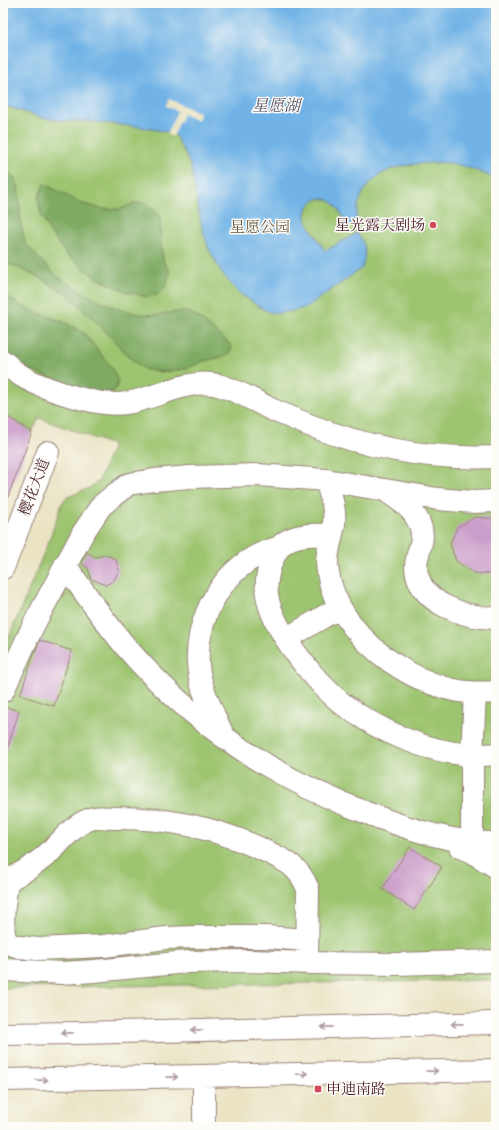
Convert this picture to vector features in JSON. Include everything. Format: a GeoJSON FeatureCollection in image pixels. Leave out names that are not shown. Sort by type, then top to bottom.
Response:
{"type":"FeatureCollection","features":[{"type":"Feature","properties":{"kind":"street"},"geometry":{"type":"LineString","coordinates":[[3,361],[17,373],[38,384],[68,395],[99,402],[113,404],[126,403],[184,387],[201,384],[217,385],[239,392],[273,410],[310,425],[370,445],[421,454],[452,457],[496,458]]}},
{"type":"Feature","properties":{"kind":"street","name":"樱花大道"},"geometry":{"type":"LineString","coordinates":[[3,568],[48,452]]}},
{"type":"Feature","properties":{"kind":"street"},"geometry":{"type":"LineString","coordinates":[[3,691],[31,630],[83,533],[101,506],[129,484],[190,477],[258,475],[326,480],[438,500],[473,502],[496,501]]}},
{"type":"Feature","properties":{"kind":"street"},"geometry":{"type":"LineString","coordinates":[[326,480],[333,507],[334,523],[327,563],[330,581],[336,599],[345,616],[363,639],[382,656],[404,672],[431,684],[454,690],[485,693],[472,755],[473,848]]}},
{"type":"Feature","properties":{"kind":"street"},"geometry":{"type":"LineString","coordinates":[[384,491],[406,505],[420,525],[422,532],[422,545],[417,558],[416,566],[419,581],[424,589],[436,601],[452,610],[477,617],[496,618]]}},
{"type":"Feature","properties":{"kind":"street"},"geometry":{"type":"LineString","coordinates":[[331,536],[317,534],[304,535],[285,542],[278,548],[272,560],[268,573],[267,587],[269,603],[275,620],[291,647],[315,678],[343,704],[373,724],[410,742],[448,752],[472,755],[496,754]]}},
{"type":"Feature","properties":{"kind":"street"},"geometry":{"type":"LineString","coordinates":[[225,738],[205,693],[199,673],[198,654],[200,634],[204,619],[213,600],[228,578],[247,562],[266,550],[278,548]]}},
{"type":"Feature","properties":{"kind":"street"},"geometry":{"type":"LineString","coordinates":[[65,565],[106,623],[151,674],[199,718],[250,756],[316,792],[346,805],[410,828],[473,848],[496,867]]}},
{"type":"Feature","properties":{"kind":"street"},"geometry":{"type":"LineString","coordinates":[[286,638],[340,607]]}},
{"type":"Feature","properties":{"kind":"street"},"geometry":{"type":"LineString","coordinates":[[307,940],[259,937],[195,937],[166,938],[104,946],[38,948],[20,947],[10,944],[4,939],[3,916],[5,881],[29,869],[51,851],[75,826],[89,819],[134,818],[183,824],[222,833],[273,854],[291,865],[304,878],[308,889],[307,963]]}},
{"type":"Feature","properties":{"kind":"street"},"geometry":{"type":"LineString","coordinates":[[473,848],[496,843]]}},
{"type":"Feature","properties":{"kind":"street"},"geometry":{"type":"LineString","coordinates":[[3,970],[62,973],[187,962],[250,961],[397,964],[496,961]]}},
{"type":"Feature","properties":{"kind":"street"},"geometry":{"type":"LineString","coordinates":[[3,1034],[496,1023]]}},
{"type":"Feature","properties":{"kind":"street"},"geometry":{"type":"LineString","coordinates":[[3,1080],[496,1070]]}},
{"type":"Feature","properties":{"kind":"street"},"geometry":{"type":"LineString","coordinates":[[204,1076],[204,1127]]}},
{"type":"Feature","properties":{"kind":"green space","name":"星愿公园"},"geometry":{"type":"Polygon","coordinates":[[[3,3],[496,3],[496,980],[3,988],[3,652],[50,538],[62,503],[66,498],[89,488],[99,481],[113,445],[39,418],[32,432],[3,414],[3,3]]]}},
{"type":"Feature","properties":{"kind":"green space"},"geometry":{"type":"Polygon","coordinates":[[[3,169],[12,175],[18,185],[21,224],[25,243],[59,278],[88,295],[114,307],[137,314],[157,315],[174,312],[189,312],[202,320],[229,343],[232,349],[226,356],[204,361],[185,369],[163,372],[146,370],[132,360],[93,318],[68,295],[40,278],[3,261],[3,169]]]}},
{"type":"Feature","properties":{"kind":"green space"},"geometry":{"type":"Polygon","coordinates":[[[44,184],[83,204],[103,209],[121,209],[134,203],[144,203],[154,209],[161,220],[160,232],[162,252],[164,263],[170,272],[166,286],[157,295],[146,297],[125,291],[95,277],[67,255],[50,232],[41,215],[38,198],[44,184]]]}},
{"type":"Feature","properties":{"kind":"green space"},"geometry":{"type":"Polygon","coordinates":[[[3,294],[21,306],[68,324],[84,333],[112,368],[118,382],[115,391],[104,393],[82,390],[27,369],[5,352],[3,350],[3,294]]]}},
{"type":"Feature","properties":{"kind":"water","name":"星愿湖"},"geometry":{"type":"Polygon","coordinates":[[[3,3],[496,3],[496,179],[456,164],[448,163],[414,164],[396,168],[380,175],[367,187],[359,203],[356,222],[348,226],[333,203],[327,200],[317,199],[309,205],[306,216],[307,222],[325,251],[357,233],[363,242],[365,250],[362,268],[307,307],[280,313],[269,312],[238,292],[221,272],[208,247],[202,228],[191,167],[174,134],[141,127],[85,121],[62,121],[43,118],[3,105],[3,3]]]}},
{"type":"Feature","properties":{"kind":"pier"},"geometry":{"type":"Polygon","coordinates":[[[169,99],[200,113],[197,120],[183,114],[173,137],[167,134],[177,111],[166,106],[169,99]]]}},
{"type":"Feature","properties":{"kind":"building"},"geometry":{"type":"Polygon","coordinates":[[[3,414],[32,432],[4,507],[3,506],[3,414]]]}},
{"type":"Feature","properties":{"kind":"building"},"geometry":{"type":"Polygon","coordinates":[[[475,517],[496,519],[496,574],[474,573],[456,561],[450,544],[457,527],[475,517]]]}},
{"type":"Feature","properties":{"kind":"building"},"geometry":{"type":"Polygon","coordinates":[[[87,552],[95,557],[106,555],[116,559],[119,571],[114,580],[106,585],[91,579],[88,568],[81,563],[87,552]]]}},
{"type":"Feature","properties":{"kind":"building"},"geometry":{"type":"Polygon","coordinates":[[[40,640],[72,651],[54,706],[20,695],[40,640]]]}},
{"type":"Feature","properties":{"kind":"building"},"geometry":{"type":"Polygon","coordinates":[[[3,706],[19,711],[6,753],[3,753],[3,706]]]}},
{"type":"Feature","properties":{"kind":"building"},"geometry":{"type":"Polygon","coordinates":[[[410,847],[442,867],[414,910],[382,889],[410,847]]]}},
{"type":"Feature","properties":{"kind":"place","name":"星光露天剧场"},"geometry":{"type":"Point","coordinates":[433,225]}},
{"type":"Feature","properties":{"kind":"place","name":"申迪南路"},"geometry":{"type":"Point","coordinates":[318,1089]}}]}
